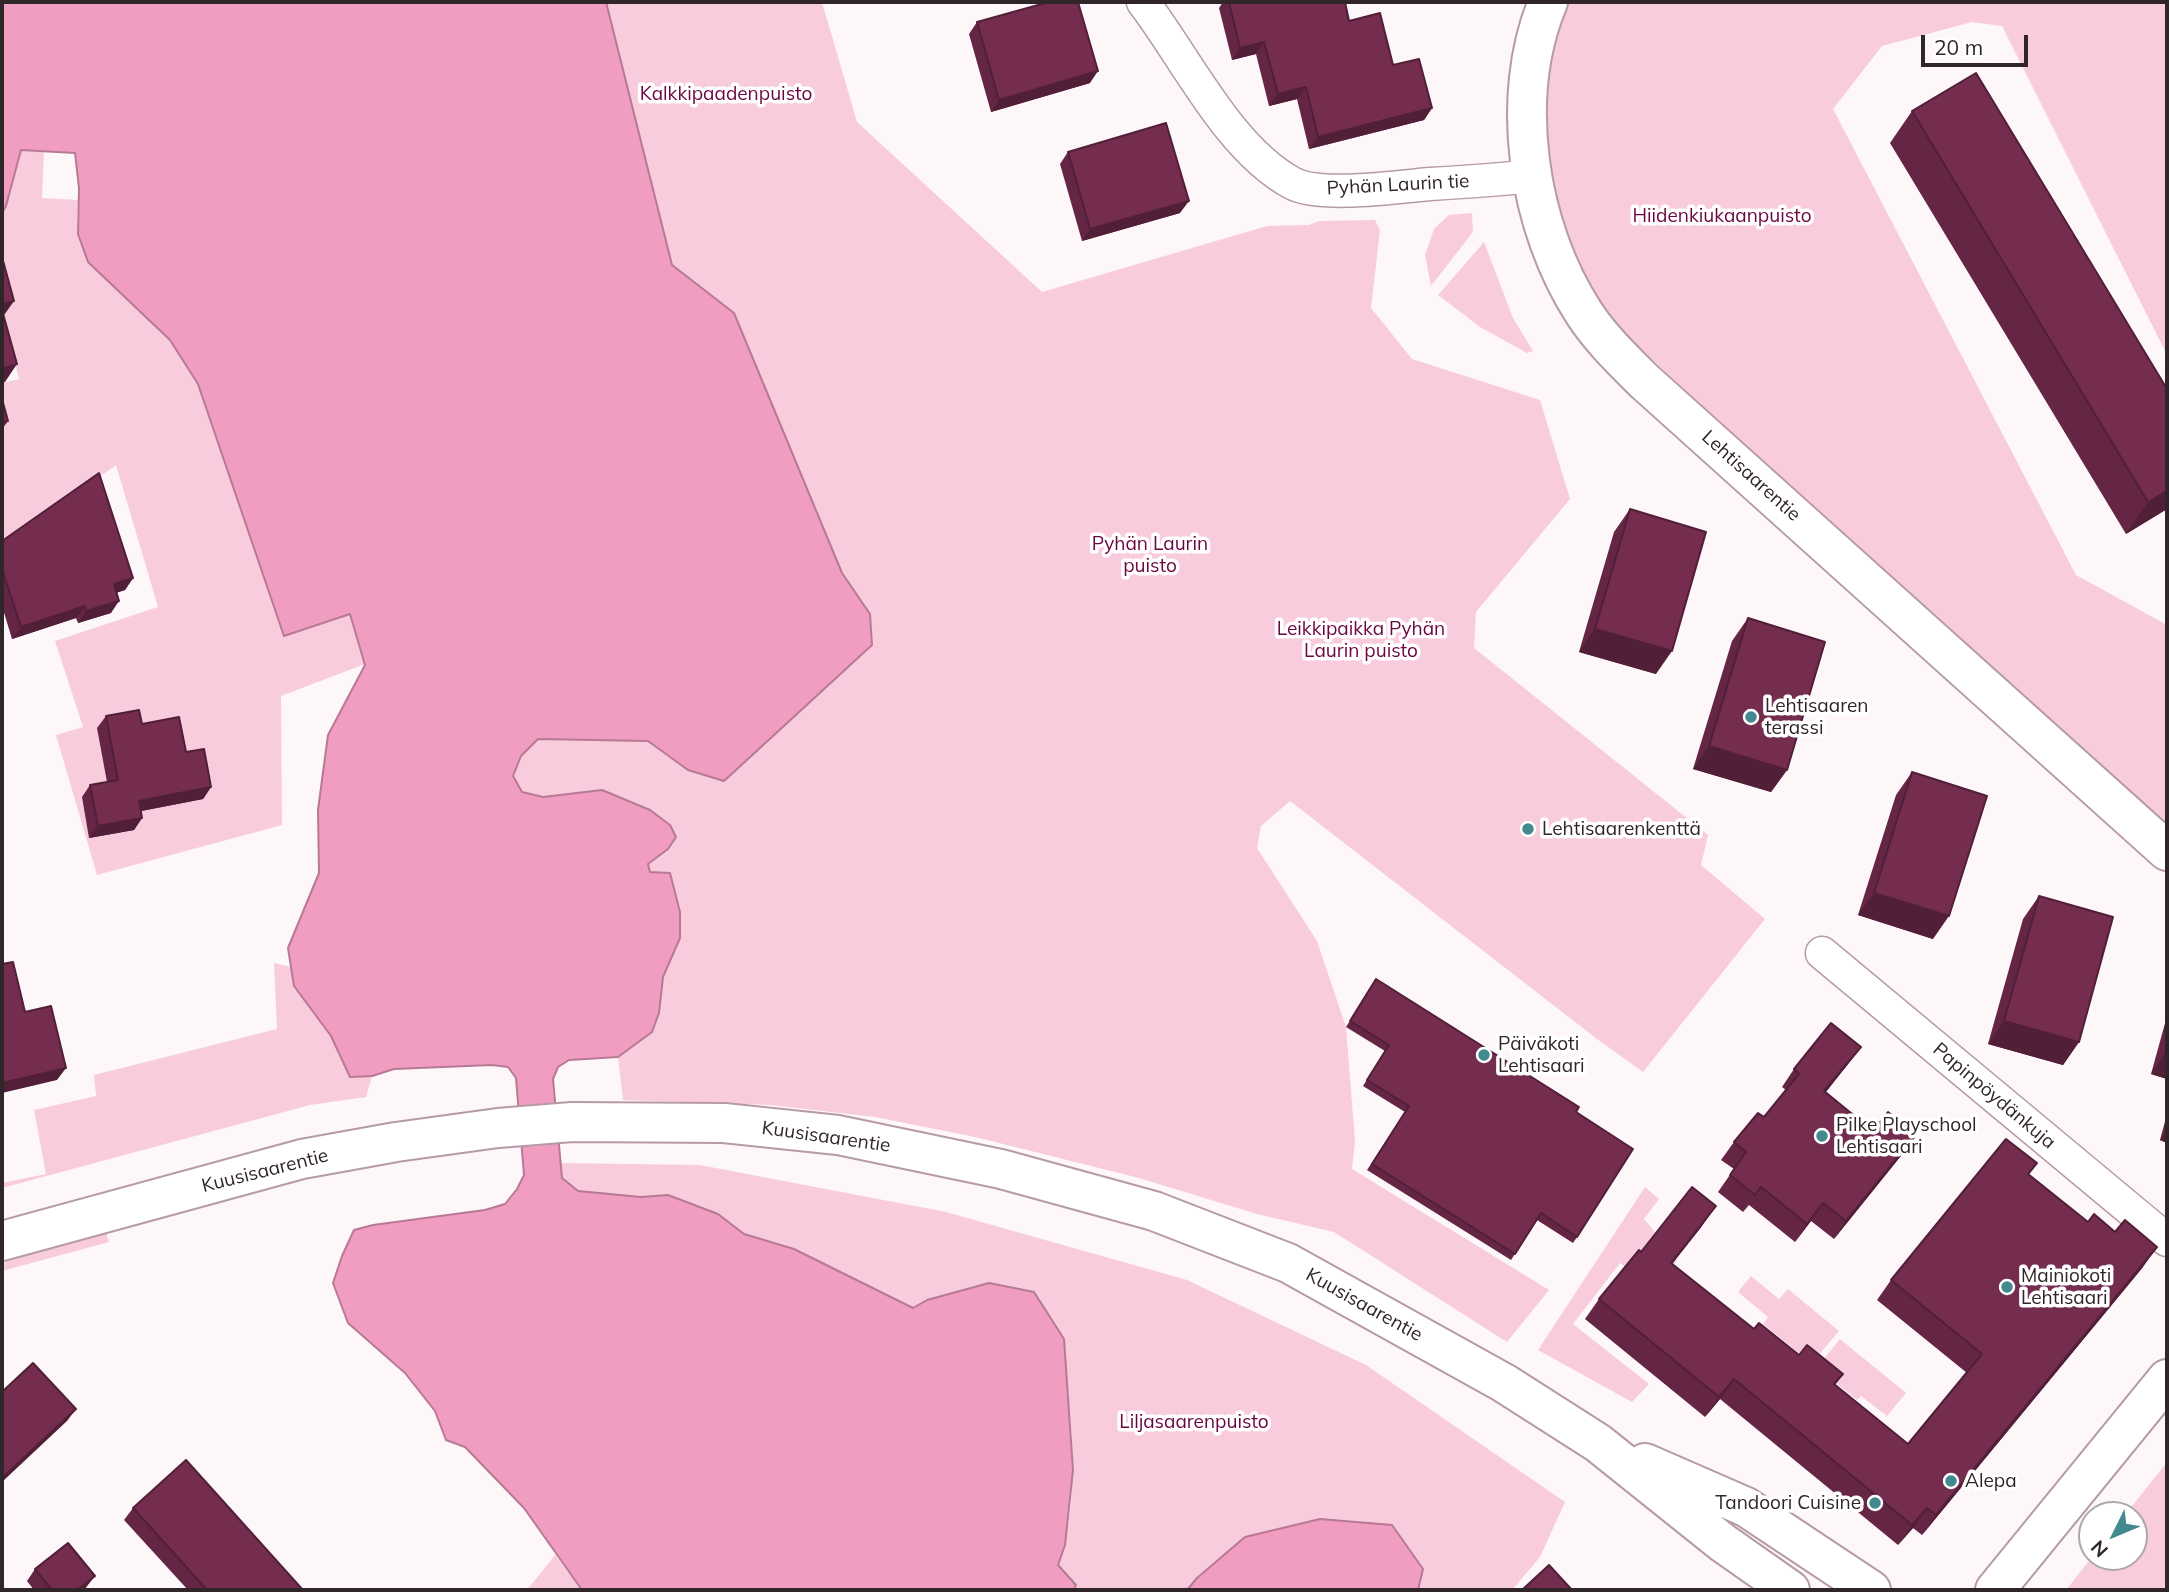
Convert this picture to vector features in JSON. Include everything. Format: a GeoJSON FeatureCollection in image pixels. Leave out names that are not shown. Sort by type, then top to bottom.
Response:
{"type":"FeatureCollection","features":[{"type":"Feature","properties":{"kind":"main road","name":"Lehtisaarentie"},"geometry":{"type":"LineString","coordinates":[[1548,2],[1537,27],[1529,82],[1527,128],[1531,176],[1545,228],[1564,277],[1584,314],[1644,381],[2167,851]]}},
{"type":"Feature","properties":{"kind":"main road","name":"Kuusisaarentie"},"geometry":{"type":"LineString","coordinates":[[2,1241],[302,1159],[396,1142],[498,1128],[572,1122],[724,1123],[838,1135],[1001,1169],[1154,1211],[1288,1263],[1504,1384],[1598,1443],[1723,1542],[1790,1590]]}},
{"type":"Feature","properties":{"kind":"main road"},"geometry":{"type":"LineString","coordinates":[[1995,1590],[2167,1379]]}},
{"type":"Feature","properties":{"kind":"main road","name":"Kuusisaarentie"},"geometry":{"type":"LineString","coordinates":[[1598,1443],[1746,1507],[1871,1590]]}},
{"type":"Feature","properties":{"kind":"street","name":"Pyhän Laurin tie"},"geometry":{"type":"LineString","coordinates":[[1143,2],[1248,149],[1294,185],[1355,191],[1531,176]]}},
{"type":"Feature","properties":{"kind":"street","name":"Papinpöydänkuja"},"geometry":{"type":"LineString","coordinates":[[1822,953],[2167,1240]]}},
{"type":"Feature","properties":{"kind":"green space","name":"Pyhän Laurin puisto"},"geometry":{"type":"Polygon","coordinates":[[[606,2],[822,2],[857,122],[1042,292],[1267,226],[1309,225],[1319,221],[1375,220],[1380,230],[1371,308],[1412,359],[1540,400],[1570,499],[1476,612],[1474,648],[1708,835],[1701,865],[1765,919],[1643,1072],[1290,801],[1261,826],[1257,848],[1317,941],[1346,1027],[1355,1141],[1352,1169],[1549,1290],[1507,1342],[1334,1232],[1257,1214],[1139,1178],[975,1137],[875,1117],[770,1105],[623,1100],[618,1057],[652,1032],[659,1013],[663,977],[680,938],[648,864],[668,849],[676,837],[670,825],[650,810],[602,790],[543,797],[521,792],[513,776],[521,756],[538,739],[648,741],[688,770],[724,781],[872,645],[870,614],[842,573],[734,313],[672,265],[606,2]]]}},
{"type":"Feature","properties":{"kind":"green space","name":"Hiidenkiukaanpuisto"},"geometry":{"type":"Polygon","coordinates":[[[1569,2],[2167,2],[2167,355],[2002,26],[1972,22],[1882,46],[1833,109],[2076,575],[2167,625],[2167,827],[1678,384],[1620,329],[1588,285],[1546,177],[1544,117],[1551,38],[1569,2]]]}},
{"type":"Feature","properties":{"kind":"green space"},"geometry":{"type":"Polygon","coordinates":[[[21,150],[44,151],[42,198],[78,200],[77,221],[88,262],[170,340],[198,384],[284,636],[350,613],[365,664],[281,696],[282,825],[97,875],[56,735],[83,727],[55,641],[158,607],[116,465],[2,547],[2,383],[19,379],[2,317],[2,213],[21,150]]]}},
{"type":"Feature","properties":{"kind":"green space"},"geometry":{"type":"Polygon","coordinates":[[[1472,213],[1473,232],[1431,286],[1425,255],[1434,229],[1449,215],[1472,213]]]}},
{"type":"Feature","properties":{"kind":"green space"},"geometry":{"type":"Polygon","coordinates":[[[1484,242],[1513,318],[1533,351],[1527,353],[1480,327],[1438,295],[1484,242]]]}},
{"type":"Feature","properties":{"kind":"green space"},"geometry":{"type":"Polygon","coordinates":[[[274,963],[291,967],[375,1065],[366,1097],[310,1105],[2,1188],[2,1183],[46,1174],[34,1110],[96,1096],[94,1075],[277,1029],[274,963]]]}},
{"type":"Feature","properties":{"kind":"green space","name":"Liljasaarenpuisto"},"geometry":{"type":"Polygon","coordinates":[[[561,1163],[700,1165],[946,1212],[1187,1280],[1366,1365],[1565,1502],[1540,1557],[1512,1590],[1418,1590],[1423,1569],[1245,1537],[1197,1578],[1187,1590],[1074,1590],[1076,1584],[1058,1565],[1066,1538],[1072,1482],[1071,1424],[1064,1339],[927,1300],[913,1308],[794,1249],[744,1234],[718,1214],[668,1195],[641,1197],[578,1191],[562,1178],[561,1163]]]}},
{"type":"Feature","properties":{"kind":"green space"},"geometry":{"type":"Polygon","coordinates":[[[1645,1187],[1659,1199],[1644,1219],[1655,1232],[1645,1246],[1656,1254],[1661,1250],[1677,1260],[1674,1265],[1707,1291],[1693,1310],[1659,1292],[1620,1263],[1573,1324],[1649,1384],[1632,1402],[1538,1350],[1645,1187]]]}},
{"type":"Feature","properties":{"kind":"green space"},"geometry":{"type":"Polygon","coordinates":[[[106,1233],[109,1242],[2,1271],[2,1263],[106,1233]]]}},
{"type":"Feature","properties":{"kind":"green space"},"geometry":{"type":"Polygon","coordinates":[[[1751,1276],[1779,1299],[1788,1289],[1839,1331],[1817,1357],[1822,1361],[1840,1339],[1906,1393],[1887,1416],[1861,1396],[1857,1400],[1763,1324],[1768,1317],[1738,1292],[1751,1276]]]}},
{"type":"Feature","properties":{"kind":"green space"},"geometry":{"type":"Polygon","coordinates":[[[2167,1462],[2167,1590],[2066,1590],[2081,1571],[2148,1571],[2148,1501],[2136,1501],[2167,1462]]]}},
{"type":"Feature","properties":{"kind":"green space"},"geometry":{"type":"Polygon","coordinates":[[[555,1555],[582,1590],[527,1590],[555,1555]]]}},
{"type":"Feature","properties":{"kind":"shaded area"},"geometry":{"type":"Polygon","coordinates":[[[2,2],[606,2],[672,265],[734,313],[842,573],[870,614],[872,645],[724,781],[688,770],[648,741],[538,739],[521,756],[513,776],[522,792],[543,797],[602,790],[650,810],[670,825],[676,837],[668,849],[648,864],[650,872],[670,873],[680,912],[680,938],[663,977],[659,1013],[652,1032],[618,1057],[569,1060],[558,1067],[553,1079],[562,1178],[578,1191],[641,1197],[668,1195],[718,1214],[744,1234],[794,1249],[913,1308],[927,1300],[989,1283],[1034,1292],[1064,1339],[1073,1470],[1065,1545],[1058,1565],[1076,1585],[1074,1590],[582,1590],[524,1508],[465,1447],[446,1440],[435,1411],[405,1373],[348,1323],[333,1283],[354,1230],[485,1210],[505,1204],[517,1189],[524,1175],[516,1078],[508,1067],[492,1065],[394,1069],[372,1076],[350,1077],[331,1036],[294,986],[288,948],[319,873],[318,810],[328,735],[365,665],[350,614],[284,636],[198,384],[170,340],[88,262],[78,234],[79,188],[75,153],[21,150],[2,213],[2,2]]]}},
{"type":"Feature","properties":{"kind":"shaded area"},"geometry":{"type":"Polygon","coordinates":[[[1320,1519],[1392,1525],[1423,1569],[1418,1590],[1187,1590],[1197,1578],[1245,1537],[1320,1519]]]}},
{"type":"Feature","properties":{"kind":"building"},"geometry":{"type":"Polygon","coordinates":[[[1049,2],[1078,2],[1098,71],[999,100],[977,22],[1049,2]]]}},
{"type":"Feature","properties":{"kind":"building"},"geometry":{"type":"Polygon","coordinates":[[[1229,2],[1345,2],[1349,21],[1380,13],[1393,65],[1419,59],[1432,108],[1318,137],[1306,87],[1278,94],[1264,42],[1240,48],[1229,2]]]}},
{"type":"Feature","properties":{"kind":"building"},"geometry":{"type":"Polygon","coordinates":[[[1976,73],[2167,389],[2167,491],[2148,502],[1912,111],[1976,73]]]}},
{"type":"Feature","properties":{"kind":"building"},"geometry":{"type":"Polygon","coordinates":[[[1166,123],[1189,201],[1090,229],[1068,152],[1166,123]]]}},
{"type":"Feature","properties":{"kind":"building"},"geometry":{"type":"Polygon","coordinates":[[[2,257],[14,301],[2,304],[2,257]]]}},
{"type":"Feature","properties":{"kind":"building"},"geometry":{"type":"Polygon","coordinates":[[[2,310],[17,364],[2,369],[2,310]]]}},
{"type":"Feature","properties":{"kind":"building"},"geometry":{"type":"Polygon","coordinates":[[[2,399],[8,421],[2,422],[2,399]]]}},
{"type":"Feature","properties":{"kind":"building"},"geometry":{"type":"Polygon","coordinates":[[[99,473],[133,578],[114,584],[119,601],[86,611],[85,606],[21,627],[2,569],[2,541],[99,473]]]}},
{"type":"Feature","properties":{"kind":"building"},"geometry":{"type":"Polygon","coordinates":[[[1630,509],[1706,532],[1672,651],[1595,629],[1630,509]]]}},
{"type":"Feature","properties":{"kind":"building","name":"Lehtisaaren terassi"},"geometry":{"type":"Polygon","coordinates":[[[1748,618],[1825,642],[1787,770],[1709,746],[1748,618]]]}},
{"type":"Feature","properties":{"kind":"building"},"geometry":{"type":"Polygon","coordinates":[[[139,710],[142,724],[179,717],[186,752],[204,749],[211,787],[139,801],[142,818],[98,826],[90,785],[118,780],[106,716],[139,710]]]}},
{"type":"Feature","properties":{"kind":"building"},"geometry":{"type":"Polygon","coordinates":[[[1912,772],[1987,796],[1949,916],[1874,893],[1912,772]]]}},
{"type":"Feature","properties":{"kind":"building"},"geometry":{"type":"Polygon","coordinates":[[[2039,896],[2113,917],[2079,1042],[2004,1021],[2039,896]]]}},
{"type":"Feature","properties":{"kind":"building"},"geometry":{"type":"Polygon","coordinates":[[[13,962],[25,1012],[51,1006],[66,1068],[2,1083],[2,964],[13,962]]]}},
{"type":"Feature","properties":{"kind":"building"},"geometry":{"type":"Polygon","coordinates":[[[1376,979],[1579,1107],[1576,1112],[1633,1149],[1577,1237],[1541,1213],[1515,1254],[1372,1164],[1409,1106],[1367,1080],[1389,1045],[1350,1021],[1376,979]]]}},
{"type":"Feature","properties":{"kind":"building","name":"Pilke Playschool Lehtisaari"},"geometry":{"type":"Polygon","coordinates":[[[1831,1023],[1861,1047],[1824,1091],[1873,1131],[1888,1112],[1916,1135],[1846,1221],[1823,1203],[1807,1224],[1761,1187],[1755,1195],[1730,1175],[1746,1152],[1734,1142],[1758,1113],[1764,1117],[1799,1074],[1794,1069],[1831,1023]]]}},
{"type":"Feature","properties":{"kind":"building"},"geometry":{"type":"Polygon","coordinates":[[[2006,1139],[2037,1163],[2028,1174],[2088,1222],[2094,1214],[2115,1232],[2125,1220],[2157,1247],[1936,1515],[1927,1508],[1912,1525],[1734,1379],[1719,1397],[1599,1299],[1639,1250],[1641,1252],[1692,1187],[1716,1206],[1671,1263],[1754,1329],[1759,1323],[1799,1355],[1807,1345],[1843,1374],[1834,1384],[1908,1444],[1982,1354],[1891,1280],[2006,1139]]]}},
{"type":"Feature","properties":{"kind":"building"},"geometry":{"type":"Polygon","coordinates":[[[33,1363],[76,1409],[2,1478],[2,1392],[33,1363]]]}},
{"type":"Feature","properties":{"kind":"building"},"geometry":{"type":"Polygon","coordinates":[[[186,1460],[302,1589],[207,1590],[133,1508],[186,1460]]]}},
{"type":"Feature","properties":{"kind":"building"},"geometry":{"type":"Polygon","coordinates":[[[68,1543],[95,1576],[77,1590],[52,1590],[35,1569],[68,1543]]]}},
{"type":"Feature","properties":{"kind":"building"},"geometry":{"type":"Polygon","coordinates":[[[1549,1565],[1572,1590],[1522,1590],[1549,1565]]]}},
{"type":"Feature","properties":{"kind":"place","name":"Lehtisaaren terassi"},"geometry":{"type":"Point","coordinates":[1751,717]}},
{"type":"Feature","properties":{"kind":"place","name":"Lehtisaarenkenttä"},"geometry":{"type":"Point","coordinates":[1528,829]}},
{"type":"Feature","properties":{"kind":"place","name":"Päiväkoti Lehtisaari"},"geometry":{"type":"Point","coordinates":[1484,1055]}},
{"type":"Feature","properties":{"kind":"place","name":"Pilke Playschool Lehtisaari"},"geometry":{"type":"Point","coordinates":[1822,1136]}},
{"type":"Feature","properties":{"kind":"place","name":"Mainiokoti Lehtisaari"},"geometry":{"type":"Point","coordinates":[2007,1287]}},
{"type":"Feature","properties":{"kind":"place","name":"Alepa"},"geometry":{"type":"Point","coordinates":[1951,1481]}},
{"type":"Feature","properties":{"kind":"place","name":"Tandoori Cuisine"},"geometry":{"type":"Point","coordinates":[1875,1503]}},
{"type":"Feature","properties":{"kind":"park label","name":"Kalkkipaadenpuisto"},"geometry":{"type":"Point","coordinates":[726,94]}},
{"type":"Feature","properties":{"kind":"park label","name":"Leikkipaikka Pyhän Laurin puisto"},"geometry":{"type":"Point","coordinates":[1361,640]}}]}
